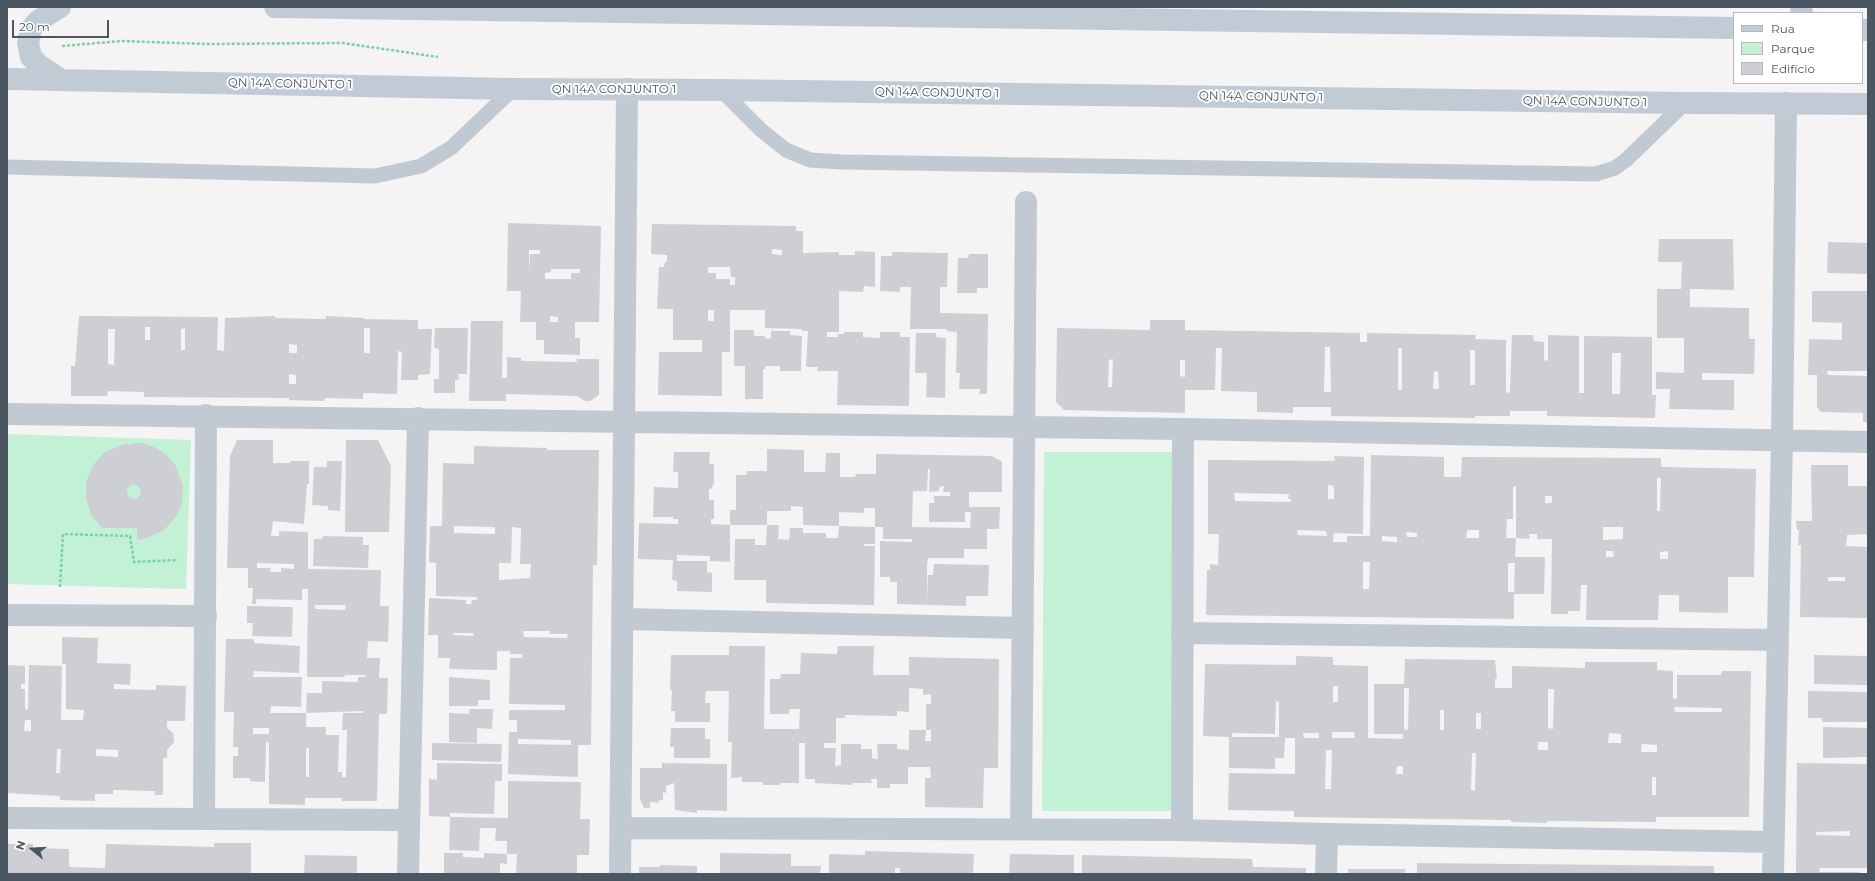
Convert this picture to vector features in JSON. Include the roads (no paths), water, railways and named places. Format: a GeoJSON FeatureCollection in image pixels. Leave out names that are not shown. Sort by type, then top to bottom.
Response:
{"type":"FeatureCollection","features":[{"type":"Feature","properties":{"kind":"main road"},"geometry":{"type":"LineString","coordinates":[[60,7],[38,22],[32,29],[28,43],[31,57],[40,66],[61,80]]}},
{"type":"Feature","properties":{"kind":"main road"},"geometry":{"type":"LineString","coordinates":[[275,7],[873,12],[1733,28]]}},
{"type":"Feature","properties":{"kind":"main road","name":"QN 14A CONJUNTO 1"},"geometry":{"type":"LineString","coordinates":[[7,79],[513,89],[720,90],[1685,103],[1868,104]]}},
{"type":"Feature","properties":{"kind":"street"},"geometry":{"type":"LineString","coordinates":[[620,874],[627,89]]}},
{"type":"Feature","properties":{"kind":"street"},"geometry":{"type":"LineString","coordinates":[[1773,874],[1782,440],[1786,103]]}},
{"type":"Feature","properties":{"kind":"street"},"geometry":{"type":"LineString","coordinates":[[1021,829],[1023,427],[1026,202]]}},
{"type":"Feature","properties":{"kind":"street"},"geometry":{"type":"LineString","coordinates":[[7,414],[206,415],[1183,429],[1868,442]]}},
{"type":"Feature","properties":{"kind":"street"},"geometry":{"type":"LineString","coordinates":[[204,819],[206,415]]}},
{"type":"Feature","properties":{"kind":"street"},"geometry":{"type":"LineString","coordinates":[[408,874],[418,418]]}},
{"type":"Feature","properties":{"kind":"street"},"geometry":{"type":"LineString","coordinates":[[1182,830],[1183,429]]}},
{"type":"Feature","properties":{"kind":"street"},"geometry":{"type":"LineString","coordinates":[[7,615],[206,616]]}},
{"type":"Feature","properties":{"kind":"street"},"geometry":{"type":"LineString","coordinates":[[623,619],[1023,628]]}},
{"type":"Feature","properties":{"kind":"street"},"geometry":{"type":"LineString","coordinates":[[1182,633],[1777,640]]}},
{"type":"Feature","properties":{"kind":"street"},"geometry":{"type":"LineString","coordinates":[[7,818],[409,820]]}},
{"type":"Feature","properties":{"kind":"street"},"geometry":{"type":"LineString","coordinates":[[621,828],[1182,830],[1773,842]]}},
{"type":"Feature","properties":{"kind":"street"},"geometry":{"type":"LineString","coordinates":[[1326,874],[1327,834]]}},
{"type":"Feature","properties":{"kind":"lane"},"geometry":{"type":"LineString","coordinates":[[7,167],[375,176],[421,166],[451,148],[513,89]]}},
{"type":"Feature","properties":{"kind":"lane"},"geometry":{"type":"LineString","coordinates":[[720,90],[761,130],[786,150],[810,160],[850,162],[1588,174],[1596,174],[1615,168],[1685,103]]}}]}
